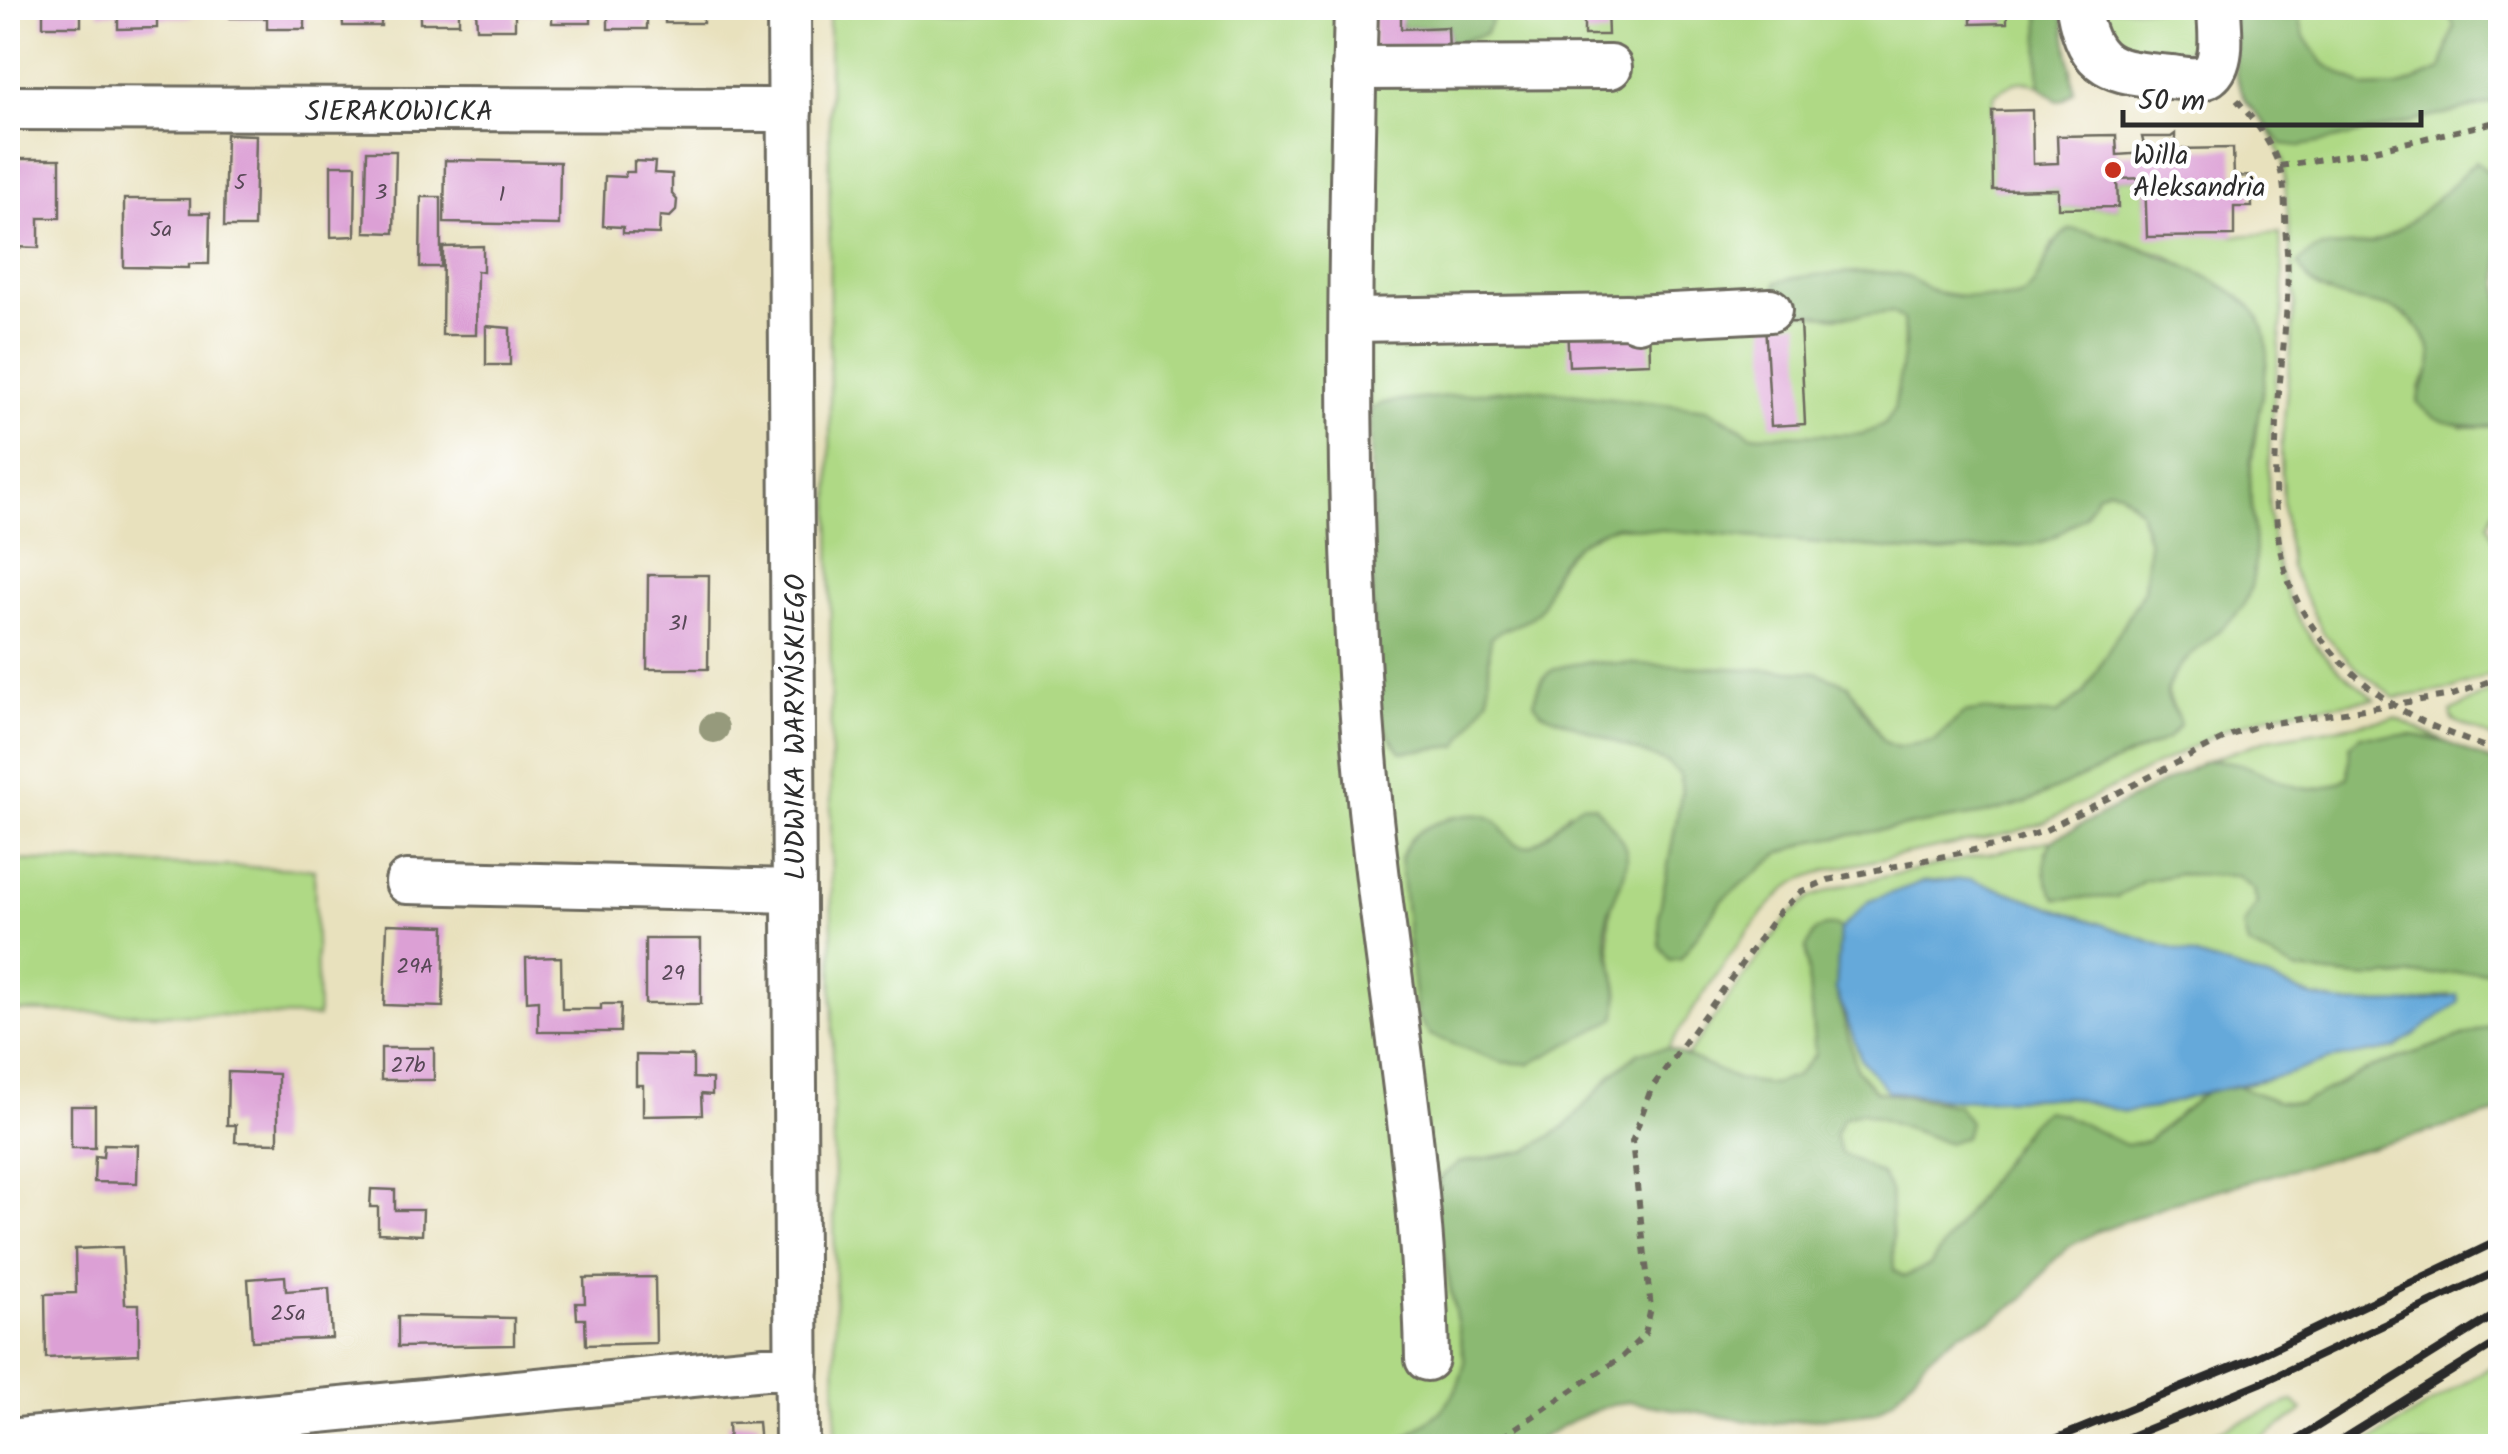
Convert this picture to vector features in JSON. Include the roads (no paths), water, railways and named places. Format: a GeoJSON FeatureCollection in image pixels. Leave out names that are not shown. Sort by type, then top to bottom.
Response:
{"type":"FeatureCollection","features":[{"type":"Feature","properties":{"kind":"street","name":"LUDWIKA WARYŃSKIEGO"},"geometry":{"type":"LineString","coordinates":[[790,8],[797,1446]]}},
{"type":"Feature","properties":{"kind":"street"},"geometry":{"type":"LineString","coordinates":[[1356,8],[1351,320],[1359,674],[1370,809],[1418,1216],[1427,1359]]}},
{"type":"Feature","properties":{"kind":"street"},"geometry":{"type":"LineString","coordinates":[[2078,8],[2086,39],[2108,65],[2122,73],[2196,79],[2209,75],[2216,65],[2219,8]]}},
{"type":"Feature","properties":{"kind":"street"},"geometry":{"type":"LineString","coordinates":[[1354,68],[1610,67]]}},
{"type":"Feature","properties":{"kind":"street","name":"SIERAKOWICKA"},"geometry":{"type":"LineString","coordinates":[[8,108],[790,110]]}},
{"type":"Feature","properties":{"kind":"street"},"geometry":{"type":"LineString","coordinates":[[1351,320],[1636,319],[1770,310]]}},
{"type":"Feature","properties":{"kind":"street"},"geometry":{"type":"LineString","coordinates":[[407,882],[794,891]]}},
{"type":"Feature","properties":{"kind":"street"},"geometry":{"type":"LineString","coordinates":[[8,1440],[797,1368]]}},
{"type":"Feature","properties":{"kind":"water"},"geometry":{"type":"Polygon","coordinates":[[[1970,879],[2316,998],[2348,1004],[2415,1003],[2457,995],[2459,1002],[2396,1048],[2328,1060],[2285,1075],[2154,1108],[2125,1112],[2067,1097],[1957,1100],[1888,1091],[1861,1059],[1836,990],[1840,930],[1869,901],[1922,882],[1970,879]]]}},
{"type":"Feature","properties":{"kind":"railway"},"geometry":{"type":"LineString","coordinates":[[2038,1446],[2254,1358],[2500,1240]]}},
{"type":"Feature","properties":{"kind":"railway"},"geometry":{"type":"LineString","coordinates":[[2107,1446],[2263,1382],[2500,1270]]}},
{"type":"Feature","properties":{"kind":"railway"},"geometry":{"type":"LineString","coordinates":[[2286,1446],[2500,1312]]}},
{"type":"Feature","properties":{"kind":"railway"},"geometry":{"type":"LineString","coordinates":[[2331,1446],[2500,1341]]}},
{"type":"Feature","properties":{"kind":"place","name":"Willa Aleksandria"},"geometry":{"type":"Point","coordinates":[2113,170]}}]}
